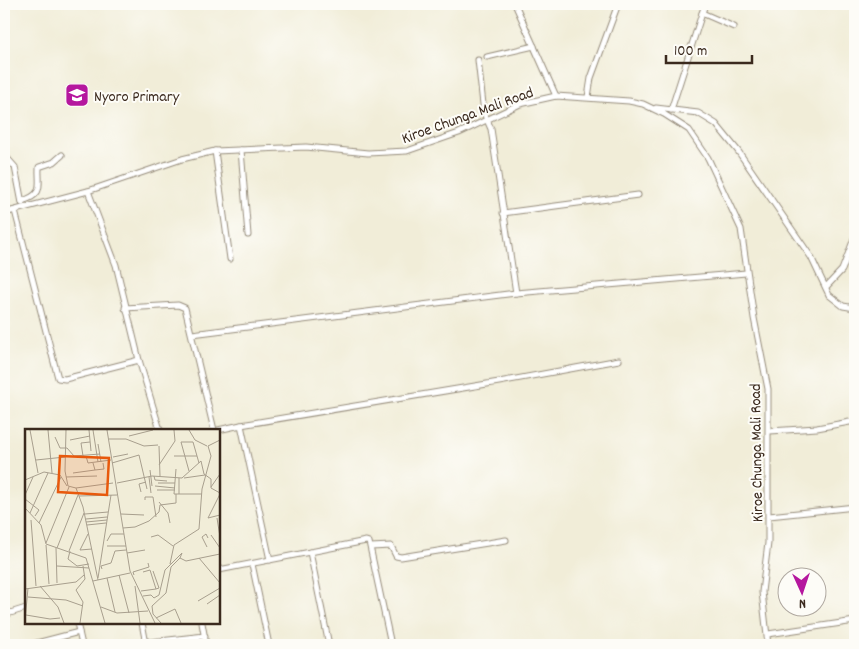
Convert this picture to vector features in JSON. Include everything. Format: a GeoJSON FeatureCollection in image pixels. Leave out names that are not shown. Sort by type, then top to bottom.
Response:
{"type":"FeatureCollection","features":[{"type":"Feature","properties":{"kind":"street"},"geometry":{"type":"LineString","coordinates":[[515,4],[556,96]]}},
{"type":"Feature","properties":{"kind":"street"},"geometry":{"type":"LineString","coordinates":[[588,97],[591,78],[618,4]]}},
{"type":"Feature","properties":{"kind":"street"},"geometry":{"type":"LineString","coordinates":[[671,110],[705,4]]}},
{"type":"Feature","properties":{"kind":"street"},"geometry":{"type":"LineString","coordinates":[[702,13],[734,27]]}},
{"type":"Feature","properties":{"kind":"street"},"geometry":{"type":"LineString","coordinates":[[487,57],[534,46]]}},
{"type":"Feature","properties":{"kind":"street"},"geometry":{"type":"LineString","coordinates":[[478,60],[484,113],[491,129],[516,293]]}},
{"type":"Feature","properties":{"kind":"street","name":"Kiroe Chunga Mali Road"},"geometry":{"type":"LineString","coordinates":[[4,213],[88,191],[182,159],[216,151],[306,147],[368,153],[395,152],[427,145],[520,104],[556,96],[629,101],[651,108],[689,130],[708,158],[741,229],[746,272],[768,389],[770,431],[769,516],[762,592],[763,617],[768,634],[768,645]]}},
{"type":"Feature","properties":{"kind":"street"},"geometry":{"type":"LineString","coordinates":[[651,108],[698,113],[716,124],[738,151],[810,258],[829,295],[836,302],[855,308]]}},
{"type":"Feature","properties":{"kind":"street"},"geometry":{"type":"LineString","coordinates":[[4,145],[7,158],[15,167],[24,208]]}},
{"type":"Feature","properties":{"kind":"street"},"geometry":{"type":"LineString","coordinates":[[241,150],[248,235]]}},
{"type":"Feature","properties":{"kind":"street"},"geometry":{"type":"LineString","coordinates":[[216,151],[230,259]]}},
{"type":"Feature","properties":{"kind":"street"},"geometry":{"type":"LineString","coordinates":[[22,202],[31,199],[37,193],[40,186],[39,167],[59,160],[62,156]]}},
{"type":"Feature","properties":{"kind":"street"},"geometry":{"type":"LineString","coordinates":[[88,191],[116,265],[138,360],[160,429]]}},
{"type":"Feature","properties":{"kind":"street"},"geometry":{"type":"LineString","coordinates":[[503,213],[638,194]]}},
{"type":"Feature","properties":{"kind":"street"},"geometry":{"type":"LineString","coordinates":[[15,211],[58,378],[65,379],[138,360]]}},
{"type":"Feature","properties":{"kind":"street"},"geometry":{"type":"LineString","coordinates":[[826,287],[842,270],[855,236]]}},
{"type":"Feature","properties":{"kind":"street"},"geometry":{"type":"LineString","coordinates":[[192,334],[516,293],[746,272]]}},
{"type":"Feature","properties":{"kind":"street"},"geometry":{"type":"LineString","coordinates":[[125,308],[182,306],[187,313],[216,429]]}},
{"type":"Feature","properties":{"kind":"street"},"geometry":{"type":"LineString","coordinates":[[220,429],[619,360]]}},
{"type":"Feature","properties":{"kind":"street"},"geometry":{"type":"LineString","coordinates":[[770,431],[817,428],[855,421]]}},
{"type":"Feature","properties":{"kind":"street"},"geometry":{"type":"LineString","coordinates":[[241,425],[270,560]]}},
{"type":"Feature","properties":{"kind":"street"},"geometry":{"type":"LineString","coordinates":[[769,516],[855,507]]}},
{"type":"Feature","properties":{"kind":"street"},"geometry":{"type":"LineString","coordinates":[[371,547],[388,545],[391,546],[396,556],[401,557],[506,540]]}},
{"type":"Feature","properties":{"kind":"street"},"geometry":{"type":"LineString","coordinates":[[220,570],[366,541],[371,547],[391,645]]}},
{"type":"Feature","properties":{"kind":"street"},"geometry":{"type":"LineString","coordinates":[[310,552],[329,645]]}},
{"type":"Feature","properties":{"kind":"street"},"geometry":{"type":"LineString","coordinates":[[252,564],[268,645]]}},
{"type":"Feature","properties":{"kind":"street"},"geometry":{"type":"LineString","coordinates":[[4,615],[25,608]]}},
{"type":"Feature","properties":{"kind":"street"},"geometry":{"type":"LineString","coordinates":[[768,634],[855,621]]}},
{"type":"Feature","properties":{"kind":"street"},"geometry":{"type":"LineString","coordinates":[[77,624],[82,645]]}},
{"type":"Feature","properties":{"kind":"street"},"geometry":{"type":"LineString","coordinates":[[142,624],[146,644]]}},
{"type":"Feature","properties":{"kind":"street"},"geometry":{"type":"LineString","coordinates":[[202,624],[206,645]]}},
{"type":"Feature","properties":{"kind":"street"},"geometry":{"type":"LineString","coordinates":[[30,645],[50,643],[79,632]]}},
{"type":"Feature","properties":{"kind":"street"},"geometry":{"type":"LineString","coordinates":[[123,645],[146,644],[204,636]]}},
{"type":"Feature","properties":{"kind":"place","name":"Nyoro Primary"},"geometry":{"type":"Point","coordinates":[77,95]}}]}
